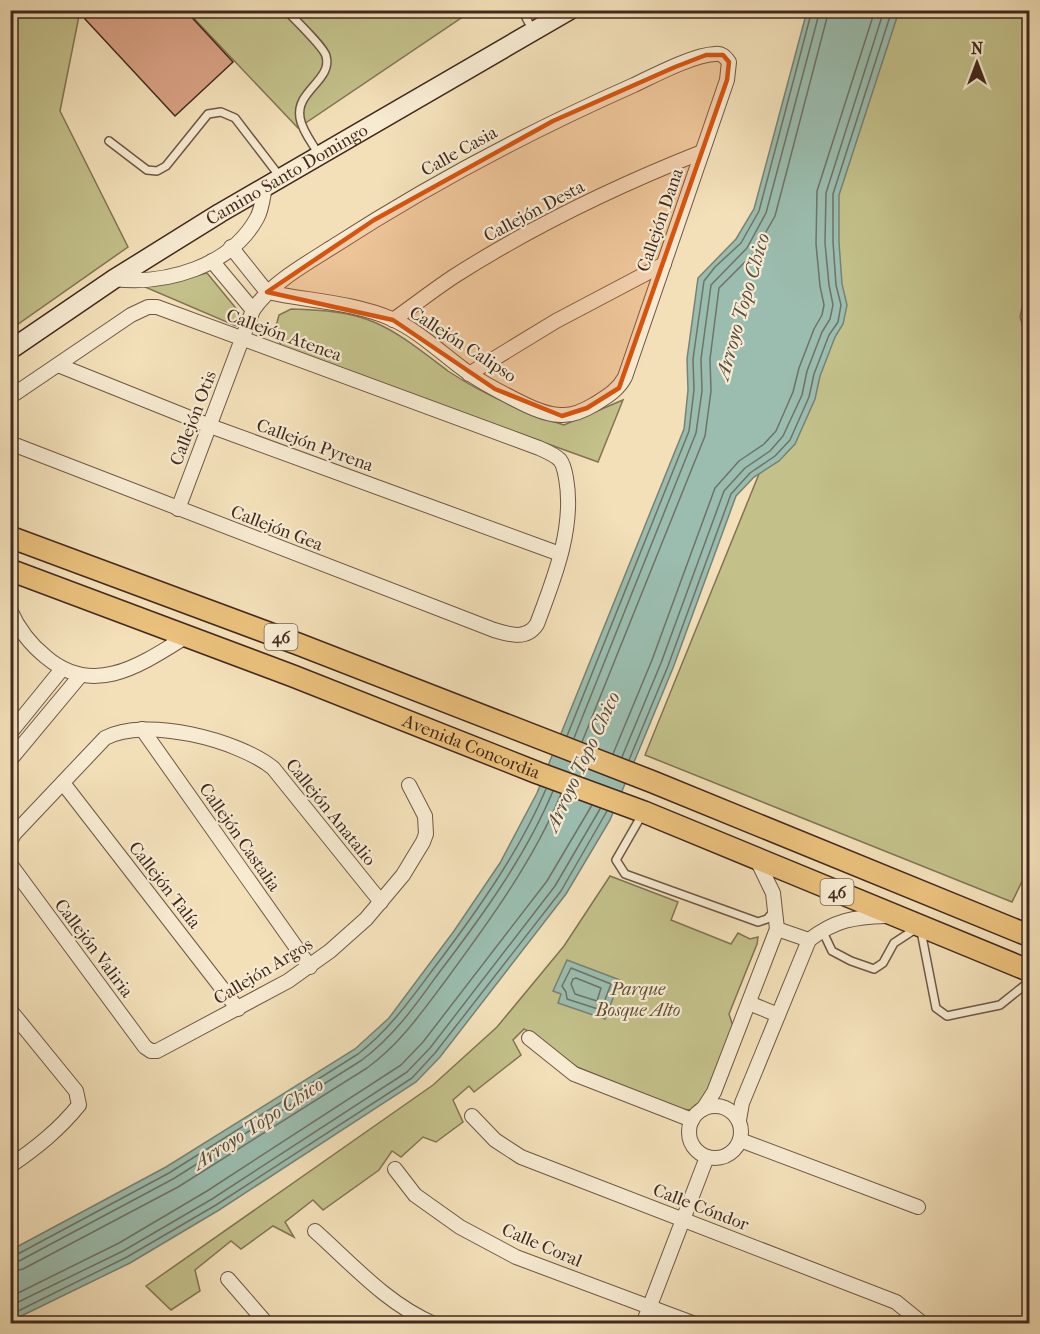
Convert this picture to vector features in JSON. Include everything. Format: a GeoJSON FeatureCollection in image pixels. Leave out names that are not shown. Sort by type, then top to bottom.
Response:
{"type":"FeatureCollection","features":[{"type":"Feature","properties":{"kind":"main road","name":"Avenida Concordia"},"geometry":{"type":"LineString","coordinates":[[10,537],[298,644],[550,744],[653,782],[1024,931]]}},
{"type":"Feature","properties":{"kind":"main road","name":"Avenida Concordia"},"geometry":{"type":"LineString","coordinates":[[10,570],[380,709],[538,773],[644,812],[1029,971]]}},
{"type":"Feature","properties":{"kind":"street","name":"Camino Santo Domingo"},"geometry":{"type":"LineString","coordinates":[[10,350],[114,279],[273,182],[570,10]]}},
{"type":"Feature","properties":{"kind":"street","name":"Calle Casia"},"geometry":{"type":"LineString","coordinates":[[242,340],[253,310],[267,292],[374,220],[466,167],[553,121],[675,67],[716,53],[723,55],[729,62]]}},
{"type":"Feature","properties":{"kind":"street","name":"Callejón Dana"},"geometry":{"type":"LineString","coordinates":[[619,388],[631,363],[727,80],[729,62]]}},
{"type":"Feature","properties":{"kind":"street","name":"Callejón Desta"},"geometry":{"type":"LineString","coordinates":[[393,320],[452,278],[514,241],[619,186],[702,152]]}},
{"type":"Feature","properties":{"kind":"street"},"geometry":{"type":"LineString","coordinates":[[114,279],[130,281],[158,279],[187,272],[212,261],[244,236],[258,216],[273,182]]}},
{"type":"Feature","properties":{"kind":"street"},"geometry":{"type":"LineString","coordinates":[[231,247],[267,292]]}},
{"type":"Feature","properties":{"kind":"street"},"geometry":{"type":"LineString","coordinates":[[212,261],[253,310]]}},
{"type":"Feature","properties":{"kind":"street"},"geometry":{"type":"LineString","coordinates":[[469,374],[556,321],[664,264]]}},
{"type":"Feature","properties":{"kind":"street","name":"Callejón Calipso"},"geometry":{"type":"LineString","coordinates":[[267,292],[355,308],[393,320],[426,340],[469,374],[529,406],[562,416],[587,408],[619,388]]}},
{"type":"Feature","properties":{"kind":"street","name":"Callejón Atenea"},"geometry":{"type":"LineString","coordinates":[[10,397],[131,315],[148,307],[157,307],[539,448],[560,461],[567,486],[566,527],[560,555]]}},
{"type":"Feature","properties":{"kind":"street","name":"Callejón Otis"},"geometry":{"type":"LineString","coordinates":[[178,509],[242,340]]}},
{"type":"Feature","properties":{"kind":"street","name":"Callejón Pyrena"},"geometry":{"type":"LineString","coordinates":[[58,365],[210,426],[560,555]]}},
{"type":"Feature","properties":{"kind":"street","name":"Callejón Gea"},"geometry":{"type":"LineString","coordinates":[[10,443],[510,635],[532,632],[540,617],[560,555]]}},
{"type":"Feature","properties":{"kind":"street"},"geometry":{"type":"LineString","coordinates":[[10,610],[30,641],[41,653],[62,669],[80,676],[98,677],[129,669],[158,655],[187,636]]}},
{"type":"Feature","properties":{"kind":"street"},"geometry":{"type":"LineString","coordinates":[[10,733],[62,669]]}},
{"type":"Feature","properties":{"kind":"street"},"geometry":{"type":"LineString","coordinates":[[12,756],[80,676]]}},
{"type":"Feature","properties":{"kind":"street","name":"Callejón Castalia"},"geometry":{"type":"LineString","coordinates":[[142,729],[310,967]]}},
{"type":"Feature","properties":{"kind":"street","name":"Callejón Anatalio"},"geometry":{"type":"LineString","coordinates":[[12,837],[105,738],[123,730],[174,730],[225,745],[264,761],[278,773],[381,902]]}},
{"type":"Feature","properties":{"kind":"street","name":"Callejón Talía"},"geometry":{"type":"LineString","coordinates":[[63,783],[238,1009]]}},
{"type":"Feature","properties":{"kind":"street","name":"Callejón Argos"},"geometry":{"type":"LineString","coordinates":[[151,1051],[162,1050],[310,967],[346,937],[381,902],[420,851],[426,834],[425,816],[409,785]]}},
{"type":"Feature","properties":{"kind":"street"},"geometry":{"type":"LineString","coordinates":[[756,858],[773,893],[777,929],[714,1092],[703,1109],[692,1120],[689,1129],[693,1146],[708,1157],[718,1158],[727,1155],[735,1149],[740,1140],[739,1120],[742,1103],[809,940],[822,930],[853,918],[894,915]]}},
{"type":"Feature","properties":{"kind":"street","name":"Callejón Valiria"},"geometry":{"type":"LineString","coordinates":[[10,864],[151,1051]]}},
{"type":"Feature","properties":{"kind":"street"},"geometry":{"type":"LineString","coordinates":[[777,929],[809,940]]}},
{"type":"Feature","properties":{"kind":"street"},"geometry":{"type":"LineString","coordinates":[[749,1003],[778,1015]]}},
{"type":"Feature","properties":{"kind":"street"},"geometry":{"type":"LineString","coordinates":[[10,1010],[76,1091],[78,1105],[63,1125],[11,1165]]}},
{"type":"Feature","properties":{"kind":"street"},"geometry":{"type":"LineString","coordinates":[[528,1038],[574,1074],[692,1120]]}},
{"type":"Feature","properties":{"kind":"street"},"geometry":{"type":"LineString","coordinates":[[703,1109],[719,1106],[727,1109],[739,1120]]}},
{"type":"Feature","properties":{"kind":"street","name":"Calle Cóndor"},"geometry":{"type":"LineString","coordinates":[[472,1116],[495,1140],[521,1157],[896,1302],[923,1323]]}},
{"type":"Feature","properties":{"kind":"street"},"geometry":{"type":"LineString","coordinates":[[740,1140],[918,1207]]}},
{"type":"Feature","properties":{"kind":"street"},"geometry":{"type":"LineString","coordinates":[[643,1323],[708,1157]]}},
{"type":"Feature","properties":{"kind":"street","name":"Calle Coral"},"geometry":{"type":"LineString","coordinates":[[395,1169],[415,1195],[459,1227],[516,1257],[695,1323]]}},
{"type":"Feature","properties":{"kind":"street"},"geometry":{"type":"LineString","coordinates":[[315,1230],[386,1295],[415,1315],[434,1323]]}},
{"type":"Feature","properties":{"kind":"street"},"geometry":{"type":"LineString","coordinates":[[228,1279],[267,1323]]}},
{"type":"Feature","properties":{"kind":"lane"},"geometry":{"type":"LineString","coordinates":[[286,10],[326,54],[327,64],[322,77],[307,93],[300,105],[300,119],[320,155]]}},
{"type":"Feature","properties":{"kind":"lane"},"geometry":{"type":"LineString","coordinates":[[522,10],[533,32]]}},
{"type":"Feature","properties":{"kind":"lane"},"geometry":{"type":"LineString","coordinates":[[109,141],[147,170],[157,171],[166,166],[208,114],[221,112],[235,118],[273,182]]}},
{"type":"Feature","properties":{"kind":"lane"},"geometry":{"type":"LineString","coordinates":[[644,812],[616,860],[625,874],[758,922],[767,919],[776,910]]}},
{"type":"Feature","properties":{"kind":"lane"},"geometry":{"type":"LineString","coordinates":[[822,930],[832,951],[874,969],[883,963],[894,943],[920,926],[936,1008],[947,1016],[1000,1005],[1029,981]]}},
{"type":"Feature","properties":{"kind":"highlighted area"},"geometry":{"type":"Polygon","coordinates":[[[706,55],[723,55],[729,62],[727,80],[619,388],[587,408],[562,416],[495,389],[393,320],[267,292],[374,220],[553,121],[675,67],[706,55]]]}},
{"type":"Feature","properties":{"kind":"green space"},"geometry":{"type":"Polygon","coordinates":[[[11,10],[80,11],[60,111],[128,247],[11,329],[11,10]]]}},
{"type":"Feature","properties":{"kind":"green space"},"geometry":{"type":"Polygon","coordinates":[[[459,10],[464,16],[298,128],[187,11],[459,10]]]}},
{"type":"Feature","properties":{"kind":"green space"},"geometry":{"type":"Polygon","coordinates":[[[892,11],[1029,11],[1030,272],[1020,317],[1030,348],[1030,865],[1012,902],[645,755],[791,395],[775,352],[892,11]]]}},
{"type":"Feature","properties":{"kind":"green space"},"geometry":{"type":"Polygon","coordinates":[[[207,273],[239,312],[236,326],[145,287],[207,273]]]}},
{"type":"Feature","properties":{"kind":"green space"},"geometry":{"type":"Polygon","coordinates":[[[291,309],[345,314],[376,323],[405,339],[448,371],[476,388],[519,409],[564,425],[623,400],[598,462],[281,348],[276,326],[279,315],[291,309]]]}},
{"type":"Feature","properties":{"kind":"green space","name":"Parque Bosque Alto"},"geometry":{"type":"Polygon","coordinates":[[[610,876],[678,902],[671,920],[731,944],[738,933],[750,939],[758,937],[729,1014],[733,1026],[706,1095],[699,1106],[691,1110],[680,1109],[577,1067],[524,1029],[513,1040],[521,1055],[474,1092],[469,1086],[453,1100],[463,1122],[436,1142],[423,1137],[401,1157],[392,1151],[379,1170],[323,1210],[313,1200],[285,1222],[294,1237],[273,1226],[241,1249],[231,1241],[195,1270],[200,1291],[171,1310],[146,1286],[433,1085],[497,1027],[564,946],[610,876]]]}},
{"type":"Feature","properties":{"kind":"water","name":"Arroyo Topo Chico"},"geometry":{"type":"Polygon","coordinates":[[[807,11],[899,11],[839,195],[842,284],[847,305],[843,324],[835,337],[820,376],[815,399],[795,444],[779,461],[754,477],[736,496],[673,668],[610,820],[566,894],[440,1057],[416,1082],[219,1210],[130,1263],[11,1321],[11,1250],[166,1167],[355,1049],[389,1018],[454,931],[500,863],[537,793],[684,429],[688,390],[687,359],[698,278],[736,239],[754,209],[807,11]]]}},
{"type":"Feature","properties":{"kind":"water"},"geometry":{"type":"Polygon","coordinates":[[[567,960],[620,980],[605,1019],[558,1003],[561,994],[553,991],[567,960]]]}},
{"type":"Feature","properties":{"kind":"building"},"geometry":{"type":"Polygon","coordinates":[[[94,10],[185,10],[233,62],[175,116],[85,19],[94,10]]]}}]}
